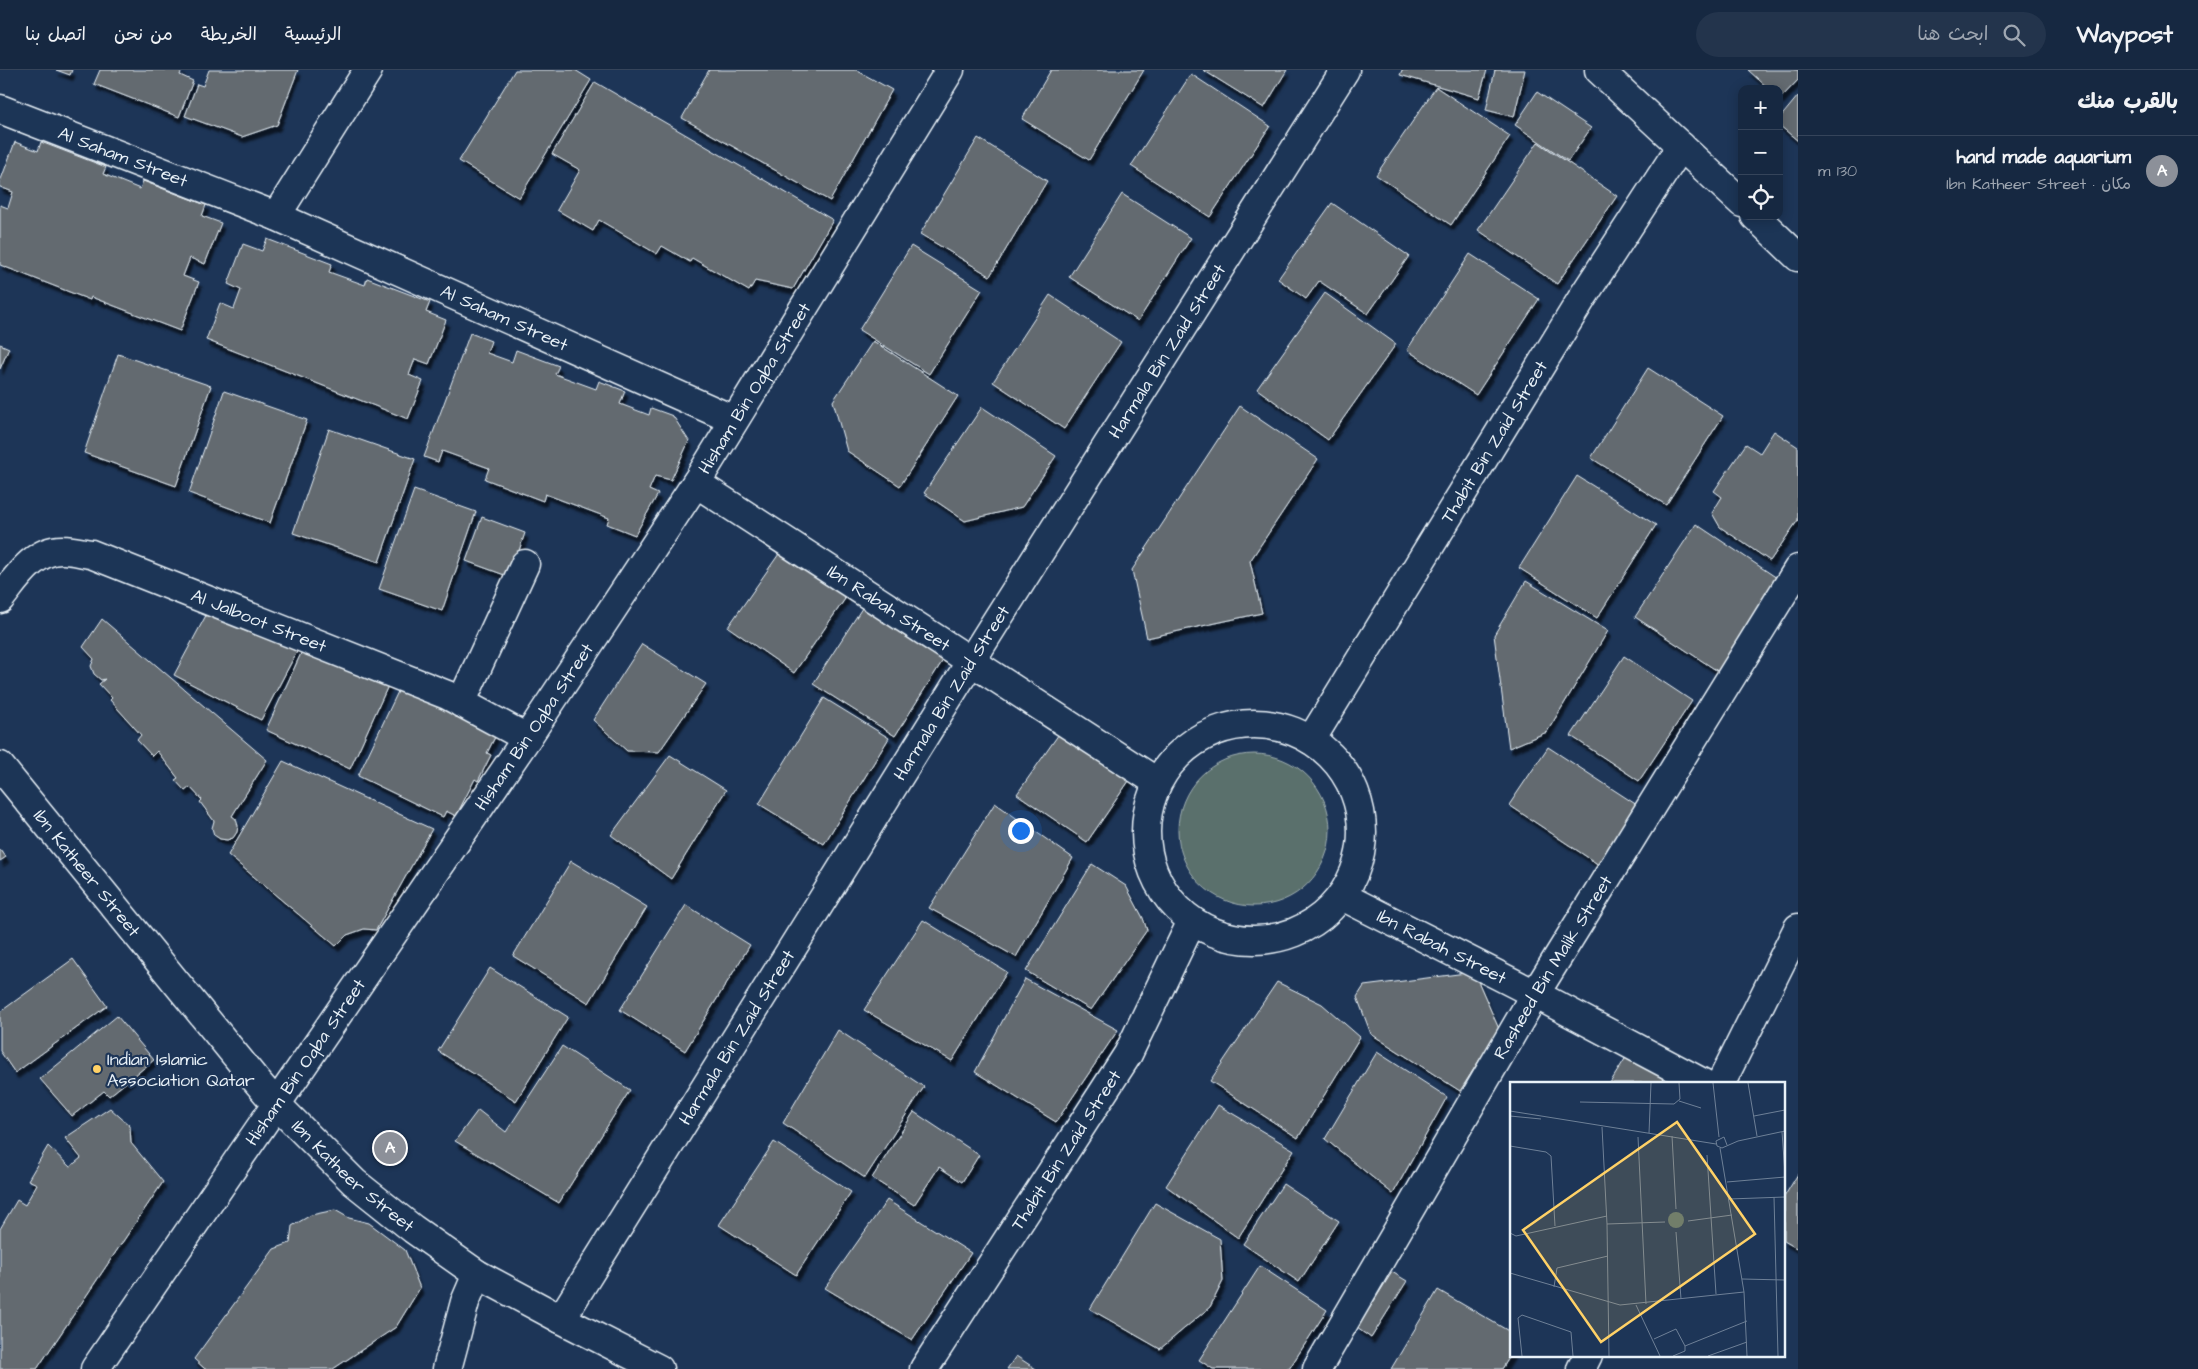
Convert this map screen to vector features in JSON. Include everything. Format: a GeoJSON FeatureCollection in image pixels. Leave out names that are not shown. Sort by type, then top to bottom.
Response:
{"type":"FeatureCollection","features":[{"type":"Feature","properties":{"kind":"street"},"geometry":{"type":"LineString","coordinates":[[276,216],[368,70]]}},
{"type":"Feature","properties":{"kind":"street","name":"Hisham Bin Oqba Street"},"geometry":{"type":"LineString","coordinates":[[95,1369],[527,738],[696,483],[950,70]]}},
{"type":"Feature","properties":{"kind":"street","name":"Harmala Bin Zaid Street"},"geometry":{"type":"LineString","coordinates":[[561,1319],[972,661],[1345,70]]}},
{"type":"Feature","properties":{"kind":"street"},"geometry":{"type":"LineString","coordinates":[[1599,70],[1738,199]]}},
{"type":"Feature","properties":{"kind":"street","name":"Al Saham Street"},"geometry":{"type":"LineString","coordinates":[[0,109],[276,216],[734,420]]}},
{"type":"Feature","properties":{"kind":"street","name":"Thabit Bin Zaid Street"},"geometry":{"type":"LineString","coordinates":[[1312,740],[1584,295],[1681,146]]}},
{"type":"Feature","properties":{"kind":"street"},"geometry":{"type":"LineString","coordinates":[[1759,220],[1798,257]]}},
{"type":"Feature","properties":{"kind":"street","name":"Ibn Rabah Street"},"geometry":{"type":"LineString","coordinates":[[696,483],[1157,782]]}},
{"type":"Feature","properties":{"kind":"street","name":"Al Jalboot Street"},"geometry":{"type":"LineString","coordinates":[[0,599],[24,569],[35,559],[62,549],[91,554],[447,695],[527,738]]}},
{"type":"Feature","properties":{"kind":"street"},"geometry":{"type":"LineString","coordinates":[[461,703],[525,564]]}},
{"type":"Feature","properties":{"kind":"street","name":"Rasheed Bin Malik Street"},"geometry":{"type":"LineString","coordinates":[[1317,1369],[1535,994],[1798,570]]}},
{"type":"Feature","properties":{"kind":"street"},"geometry":{"type":"LineString","coordinates":[[1243,724],[1279,726],[1312,740],[1338,764],[1356,794],[1362,829],[1358,864],[1342,896],[1318,920],[1289,934],[1264,939],[1255,940],[1222,936],[1192,921],[1169,900],[1153,873],[1146,842],[1147,812],[1157,782],[1178,754],[1208,733],[1243,724]]}},
{"type":"Feature","properties":{"kind":"street","name":"Ibn Katheer Street"},"geometry":{"type":"LineString","coordinates":[[0,766],[277,1105],[354,1182],[413,1229],[478,1274],[659,1369]]}},
{"type":"Feature","properties":{"kind":"street","name":"Ibn Rabah Street"},"geometry":{"type":"LineString","coordinates":[[1342,896],[1535,994],[1701,1082]]}},
{"type":"Feature","properties":{"kind":"street","name":"Thabit Bin Zaid Street"},"geometry":{"type":"LineString","coordinates":[[924,1369],[1128,1054],[1192,921]]}},
{"type":"Feature","properties":{"kind":"street"},"geometry":{"type":"LineString","coordinates":[[1722,1082],[1794,946]]}},
{"type":"Feature","properties":{"kind":"street"},"geometry":{"type":"LineString","coordinates":[[447,1369],[464,1302],[478,1274]]}},
{"type":"Feature","properties":{"kind":"street"},"geometry":{"type":"LineString","coordinates":[[1581,1369],[1588,1356]]}},
{"type":"Feature","properties":{"kind":"green space"},"geometry":{"type":"Polygon","coordinates":[[[1254,754],[1283,760],[1308,776],[1324,801],[1330,830],[1324,859],[1308,884],[1283,900],[1254,906],[1225,900],[1200,884],[1184,859],[1178,830],[1184,801],[1200,776],[1225,760],[1254,754]]]}},
{"type":"Feature","properties":{"kind":"building"},"geometry":{"type":"Polygon","coordinates":[[[56,70],[72,70],[70,75],[56,70]]]}},
{"type":"Feature","properties":{"kind":"building"},"geometry":{"type":"Polygon","coordinates":[[[100,70],[182,70],[180,75],[193,81],[179,117],[94,84],[100,70]]]}},
{"type":"Feature","properties":{"kind":"building"},"geometry":{"type":"Polygon","coordinates":[[[209,70],[298,70],[277,125],[242,137],[185,116],[197,84],[203,86],[209,70]]]}},
{"type":"Feature","properties":{"kind":"building"},"geometry":{"type":"Polygon","coordinates":[[[515,70],[575,70],[591,80],[519,198],[459,161],[515,70]]]}},
{"type":"Feature","properties":{"kind":"building"},"geometry":{"type":"Polygon","coordinates":[[[709,70],[856,70],[892,90],[830,201],[682,118],[709,70]]]}},
{"type":"Feature","properties":{"kind":"building"},"geometry":{"type":"Polygon","coordinates":[[[1051,70],[1144,70],[1089,160],[1022,119],[1051,70]]]}},
{"type":"Feature","properties":{"kind":"building"},"geometry":{"type":"Polygon","coordinates":[[[1203,70],[1287,70],[1264,108],[1203,70]]]}},
{"type":"Feature","properties":{"kind":"building"},"geometry":{"type":"Polygon","coordinates":[[[1402,70],[1487,70],[1479,98],[1400,75],[1402,70]]]}},
{"type":"Feature","properties":{"kind":"building"},"geometry":{"type":"Polygon","coordinates":[[[1495,70],[1525,70],[1514,117],[1486,110],[1495,70]]]}},
{"type":"Feature","properties":{"kind":"building"},"geometry":{"type":"Polygon","coordinates":[[[1748,70],[1798,70],[1798,80],[1783,96],[1783,85],[1765,85],[1748,70]]]}},
{"type":"Feature","properties":{"kind":"building"},"geometry":{"type":"Polygon","coordinates":[[[1191,74],[1270,126],[1210,217],[1131,166],[1191,74]]]}},
{"type":"Feature","properties":{"kind":"building"},"geometry":{"type":"Polygon","coordinates":[[[595,82],[833,220],[793,289],[755,281],[749,291],[692,258],[690,262],[662,246],[657,254],[599,220],[593,231],[557,210],[580,170],[552,154],[595,82]]]}},
{"type":"Feature","properties":{"kind":"building"},"geometry":{"type":"Polygon","coordinates":[[[1436,87],[1510,136],[1451,225],[1376,175],[1436,87]]]}},
{"type":"Feature","properties":{"kind":"building"},"geometry":{"type":"Polygon","coordinates":[[[1537,92],[1591,128],[1568,161],[1515,125],[1537,92]]]}},
{"type":"Feature","properties":{"kind":"building"},"geometry":{"type":"Polygon","coordinates":[[[1798,96],[1798,141],[1783,128],[1783,114],[1798,96]]]}},
{"type":"Feature","properties":{"kind":"building"},"geometry":{"type":"Polygon","coordinates":[[[978,138],[1047,181],[990,276],[920,234],[978,138]]]}},
{"type":"Feature","properties":{"kind":"building"},"geometry":{"type":"Polygon","coordinates":[[[15,142],[38,151],[41,142],[106,167],[103,174],[140,189],[143,181],[206,205],[202,216],[221,223],[205,264],[190,258],[183,276],[199,282],[180,331],[91,297],[90,300],[0,265],[0,205],[8,208],[13,192],[0,187],[0,182],[15,142]]]}},
{"type":"Feature","properties":{"kind":"building"},"geometry":{"type":"Polygon","coordinates":[[[1538,142],[1617,196],[1557,284],[1478,230],[1538,142]]]}},
{"type":"Feature","properties":{"kind":"building"},"geometry":{"type":"Polygon","coordinates":[[[1122,194],[1191,238],[1138,321],[1069,277],[1122,194]]]}},
{"type":"Feature","properties":{"kind":"building"},"geometry":{"type":"Polygon","coordinates":[[[1332,203],[1409,256],[1368,314],[1319,281],[1306,299],[1278,279],[1332,203]]]}},
{"type":"Feature","properties":{"kind":"building"},"geometry":{"type":"Polygon","coordinates":[[[267,239],[332,264],[329,272],[365,285],[367,278],[430,302],[426,312],[446,320],[429,364],[415,359],[409,375],[423,381],[408,419],[206,340],[220,303],[234,309],[241,290],[228,284],[243,244],[262,251],[267,239]]]}},
{"type":"Feature","properties":{"kind":"building"},"geometry":{"type":"Polygon","coordinates":[[[911,246],[982,290],[929,374],[859,330],[911,246]]]}},
{"type":"Feature","properties":{"kind":"building"},"geometry":{"type":"Polygon","coordinates":[[[1470,254],[1539,299],[1476,395],[1407,350],[1470,254]]]}},
{"type":"Feature","properties":{"kind":"building"},"geometry":{"type":"Polygon","coordinates":[[[1325,293],[1396,344],[1328,440],[1257,389],[1325,293]]]}},
{"type":"Feature","properties":{"kind":"building"},"geometry":{"type":"Polygon","coordinates":[[[1050,295],[1121,342],[1064,429],[993,382],[1050,295]]]}},
{"type":"Feature","properties":{"kind":"building"},"geometry":{"type":"Polygon","coordinates":[[[470,333],[491,341],[487,353],[512,362],[516,350],[559,366],[555,374],[596,389],[599,381],[625,391],[620,404],[649,415],[651,408],[673,416],[689,441],[671,480],[655,476],[649,490],[658,494],[635,535],[607,524],[609,518],[545,494],[543,501],[485,479],[489,468],[442,451],[438,462],[424,457],[470,333]]]}},
{"type":"Feature","properties":{"kind":"building"},"geometry":{"type":"Polygon","coordinates":[[[873,341],[958,396],[900,486],[847,451],[833,401],[873,341]]]}},
{"type":"Feature","properties":{"kind":"building"},"geometry":{"type":"Polygon","coordinates":[[[0,344],[9,348],[0,369],[0,344]]]}},
{"type":"Feature","properties":{"kind":"building"},"geometry":{"type":"Polygon","coordinates":[[[118,354],[211,386],[176,486],[84,453],[118,354]]]}},
{"type":"Feature","properties":{"kind":"building"},"geometry":{"type":"Polygon","coordinates":[[[1648,368],[1723,416],[1666,505],[1591,458],[1648,368]]]}},
{"type":"Feature","properties":{"kind":"building"},"geometry":{"type":"Polygon","coordinates":[[[224,391],[307,420],[270,523],[189,493],[224,391]]]}},
{"type":"Feature","properties":{"kind":"building"},"geometry":{"type":"Polygon","coordinates":[[[1240,406],[1318,459],[1250,561],[1262,613],[1147,638],[1132,570],[1240,406]]]}},
{"type":"Feature","properties":{"kind":"building"},"geometry":{"type":"Polygon","coordinates":[[[982,407],[1056,456],[1022,507],[965,521],[924,493],[982,407]]]}},
{"type":"Feature","properties":{"kind":"building"},"geometry":{"type":"Polygon","coordinates":[[[329,429],[415,459],[379,562],[293,533],[329,429]]]}},
{"type":"Feature","properties":{"kind":"building"},"geometry":{"type":"Polygon","coordinates":[[[1774,431],[1798,447],[1798,520],[1770,561],[1720,527],[1712,513],[1722,497],[1714,491],[1746,444],[1760,453],[1774,431]]]}},
{"type":"Feature","properties":{"kind":"building"},"geometry":{"type":"Polygon","coordinates":[[[1577,476],[1656,525],[1597,618],[1519,568],[1577,476]]]}},
{"type":"Feature","properties":{"kind":"building"},"geometry":{"type":"Polygon","coordinates":[[[414,490],[476,512],[442,611],[379,589],[414,490]]]}},
{"type":"Feature","properties":{"kind":"building"},"geometry":{"type":"Polygon","coordinates":[[[482,517],[525,533],[510,577],[466,561],[482,517]]]}},
{"type":"Feature","properties":{"kind":"building"},"geometry":{"type":"Polygon","coordinates":[[[1696,524],[1780,580],[1719,672],[1635,617],[1696,524]]]}},
{"type":"Feature","properties":{"kind":"building"},"geometry":{"type":"Polygon","coordinates":[[[781,551],[847,596],[794,673],[728,627],[781,551]]]}},
{"type":"Feature","properties":{"kind":"building"},"geometry":{"type":"Polygon","coordinates":[[[1526,581],[1608,631],[1547,732],[1509,748],[1494,635],[1526,581]]]}},
{"type":"Feature","properties":{"kind":"building"},"geometry":{"type":"Polygon","coordinates":[[[864,605],[945,657],[895,736],[813,684],[864,605]]]}},
{"type":"Feature","properties":{"kind":"building"},"geometry":{"type":"Polygon","coordinates":[[[211,606],[302,642],[261,720],[174,675],[211,606]]]}},
{"type":"Feature","properties":{"kind":"building"},"geometry":{"type":"Polygon","coordinates":[[[102,619],[267,760],[232,816],[236,819],[238,826],[233,838],[227,840],[220,839],[214,835],[212,828],[214,821],[200,802],[202,800],[190,787],[185,791],[175,780],[178,778],[157,751],[152,756],[137,740],[141,735],[110,700],[112,698],[99,684],[105,679],[101,680],[94,674],[91,666],[94,659],[83,647],[102,619]]]}},
{"type":"Feature","properties":{"kind":"building"},"geometry":{"type":"Polygon","coordinates":[[[308,638],[392,677],[350,769],[266,730],[308,638]]]}},
{"type":"Feature","properties":{"kind":"building"},"geometry":{"type":"Polygon","coordinates":[[[642,644],[706,684],[659,752],[627,751],[593,720],[642,644]]]}},
{"type":"Feature","properties":{"kind":"building"},"geometry":{"type":"Polygon","coordinates":[[[1624,656],[1692,701],[1639,781],[1571,736],[1624,656]]]}},
{"type":"Feature","properties":{"kind":"building"},"geometry":{"type":"Polygon","coordinates":[[[403,681],[496,735],[487,753],[491,755],[478,781],[475,779],[456,816],[446,811],[443,817],[358,776],[403,681]]]}},
{"type":"Feature","properties":{"kind":"building"},"geometry":{"type":"Polygon","coordinates":[[[824,698],[889,738],[824,844],[759,804],[824,698]]]}},
{"type":"Feature","properties":{"kind":"building"},"geometry":{"type":"Polygon","coordinates":[[[1061,731],[1131,778],[1087,842],[1017,794],[1061,731]]]}},
{"type":"Feature","properties":{"kind":"building"},"geometry":{"type":"Polygon","coordinates":[[[1548,747],[1640,807],[1602,867],[1509,805],[1548,747]]]}},
{"type":"Feature","properties":{"kind":"building"},"geometry":{"type":"Polygon","coordinates":[[[670,755],[726,790],[671,879],[611,835],[670,755]]]}},
{"type":"Feature","properties":{"kind":"building"},"geometry":{"type":"Polygon","coordinates":[[[283,761],[432,829],[376,930],[364,929],[347,935],[336,946],[228,855],[283,761]]]}},
{"type":"Feature","properties":{"kind":"building"},"geometry":{"type":"Polygon","coordinates":[[[995,803],[1073,858],[1016,957],[929,908],[995,803]]]}},
{"type":"Feature","properties":{"kind":"building"},"geometry":{"type":"Polygon","coordinates":[[[0,849],[6,857],[0,861],[0,849]]]}},
{"type":"Feature","properties":{"kind":"building"},"geometry":{"type":"Polygon","coordinates":[[[571,861],[647,907],[589,1003],[513,956],[571,861]]]}},
{"type":"Feature","properties":{"kind":"building"},"geometry":{"type":"Polygon","coordinates":[[[1092,864],[1126,886],[1143,918],[1147,930],[1091,1010],[1026,971],[1092,864]]]}},
{"type":"Feature","properties":{"kind":"building"},"geometry":{"type":"Polygon","coordinates":[[[686,905],[750,945],[685,1051],[620,1010],[686,905]]]}},
{"type":"Feature","properties":{"kind":"building"},"geometry":{"type":"Polygon","coordinates":[[[923,920],[1007,972],[952,1061],[864,1010],[923,920]]]}},
{"type":"Feature","properties":{"kind":"building"},"geometry":{"type":"Polygon","coordinates":[[[73,959],[107,1006],[15,1073],[0,1051],[0,1012],[73,959]]]}},
{"type":"Feature","properties":{"kind":"building"},"geometry":{"type":"Polygon","coordinates":[[[490,968],[568,1017],[516,1101],[438,1051],[490,968]]]}},
{"type":"Feature","properties":{"kind":"building"},"geometry":{"type":"Polygon","coordinates":[[[1474,972],[1499,1029],[1460,1091],[1371,1034],[1357,997],[1364,986],[1474,972]]]}},
{"type":"Feature","properties":{"kind":"building"},"geometry":{"type":"Polygon","coordinates":[[[1025,979],[1118,1030],[1056,1122],[975,1072],[1025,979]]]}},
{"type":"Feature","properties":{"kind":"building"},"geometry":{"type":"Polygon","coordinates":[[[1277,982],[1322,1004],[1360,1037],[1298,1138],[1210,1081],[1277,982]]]}},
{"type":"Feature","properties":{"kind":"building","name":"Indian Islamic Association Qatar"},"geometry":{"type":"Polygon","coordinates":[[[117,1016],[154,1060],[109,1096],[104,1091],[72,1116],[40,1079],[117,1016]]]}},
{"type":"Feature","properties":{"kind":"building"},"geometry":{"type":"Polygon","coordinates":[[[838,1030],[924,1087],[865,1178],[783,1123],[838,1030]]]}},
{"type":"Feature","properties":{"kind":"building"},"geometry":{"type":"Polygon","coordinates":[[[562,1046],[630,1090],[559,1203],[455,1141],[478,1110],[506,1132],[562,1046]]]}},
{"type":"Feature","properties":{"kind":"building"},"geometry":{"type":"Polygon","coordinates":[[[1377,1052],[1447,1097],[1393,1194],[1325,1139],[1377,1052]]]}},
{"type":"Feature","properties":{"kind":"building"},"geometry":{"type":"Polygon","coordinates":[[[1628,1054],[1674,1082],[1611,1082],[1628,1054]]]}},
{"type":"Feature","properties":{"kind":"building"},"geometry":{"type":"Polygon","coordinates":[[[1218,1105],[1294,1150],[1238,1238],[1166,1186],[1218,1105]]]}},
{"type":"Feature","properties":{"kind":"building"},"geometry":{"type":"Polygon","coordinates":[[[110,1108],[130,1126],[131,1143],[163,1182],[37,1369],[0,1369],[0,1229],[17,1200],[25,1205],[37,1184],[28,1180],[48,1146],[70,1167],[81,1158],[65,1138],[110,1108]]]}},
{"type":"Feature","properties":{"kind":"building"},"geometry":{"type":"Polygon","coordinates":[[[914,1112],[979,1155],[962,1182],[939,1167],[914,1205],[872,1178],[914,1112]]]}},
{"type":"Feature","properties":{"kind":"building"},"geometry":{"type":"Polygon","coordinates":[[[774,1142],[851,1192],[796,1275],[719,1225],[774,1142]]]}},
{"type":"Feature","properties":{"kind":"building"},"geometry":{"type":"Polygon","coordinates":[[[1798,1174],[1798,1249],[1786,1242],[1786,1194],[1798,1174]]]}},
{"type":"Feature","properties":{"kind":"building"},"geometry":{"type":"Polygon","coordinates":[[[1283,1184],[1339,1221],[1299,1282],[1243,1244],[1283,1184]]]}},
{"type":"Feature","properties":{"kind":"building"},"geometry":{"type":"Polygon","coordinates":[[[887,1200],[971,1253],[912,1340],[825,1288],[887,1200]]]}},
{"type":"Feature","properties":{"kind":"building"},"geometry":{"type":"Polygon","coordinates":[[[1155,1203],[1220,1239],[1223,1281],[1210,1307],[1160,1349],[1090,1309],[1155,1203]]]}},
{"type":"Feature","properties":{"kind":"building"},"geometry":{"type":"Polygon","coordinates":[[[335,1210],[349,1218],[369,1223],[405,1250],[420,1288],[396,1327],[333,1369],[205,1369],[194,1359],[274,1249],[290,1243],[292,1226],[311,1215],[335,1210]]]}},
{"type":"Feature","properties":{"kind":"building"},"geometry":{"type":"Polygon","coordinates":[[[1260,1266],[1327,1310],[1289,1369],[1213,1369],[1199,1360],[1260,1266]]]}},
{"type":"Feature","properties":{"kind":"building"},"geometry":{"type":"Polygon","coordinates":[[[1392,1272],[1407,1281],[1371,1338],[1357,1328],[1392,1272]]]}},
{"type":"Feature","properties":{"kind":"building"},"geometry":{"type":"Polygon","coordinates":[[[1438,1290],[1510,1332],[1510,1356],[1502,1369],[1391,1369],[1438,1290]]]}},
{"type":"Feature","properties":{"kind":"building"},"geometry":{"type":"Polygon","coordinates":[[[1016,1356],[1036,1369],[1007,1369],[1016,1356]]]}},
{"type":"Feature","properties":{"kind":"place","name":"Indian Islamic Association Qatar"},"geometry":{"type":"Point","coordinates":[97,1069]}},
{"type":"Feature","properties":{"kind":"place","name":"hand made aquarium"},"geometry":{"type":"Point","coordinates":[390,1148]}}]}
